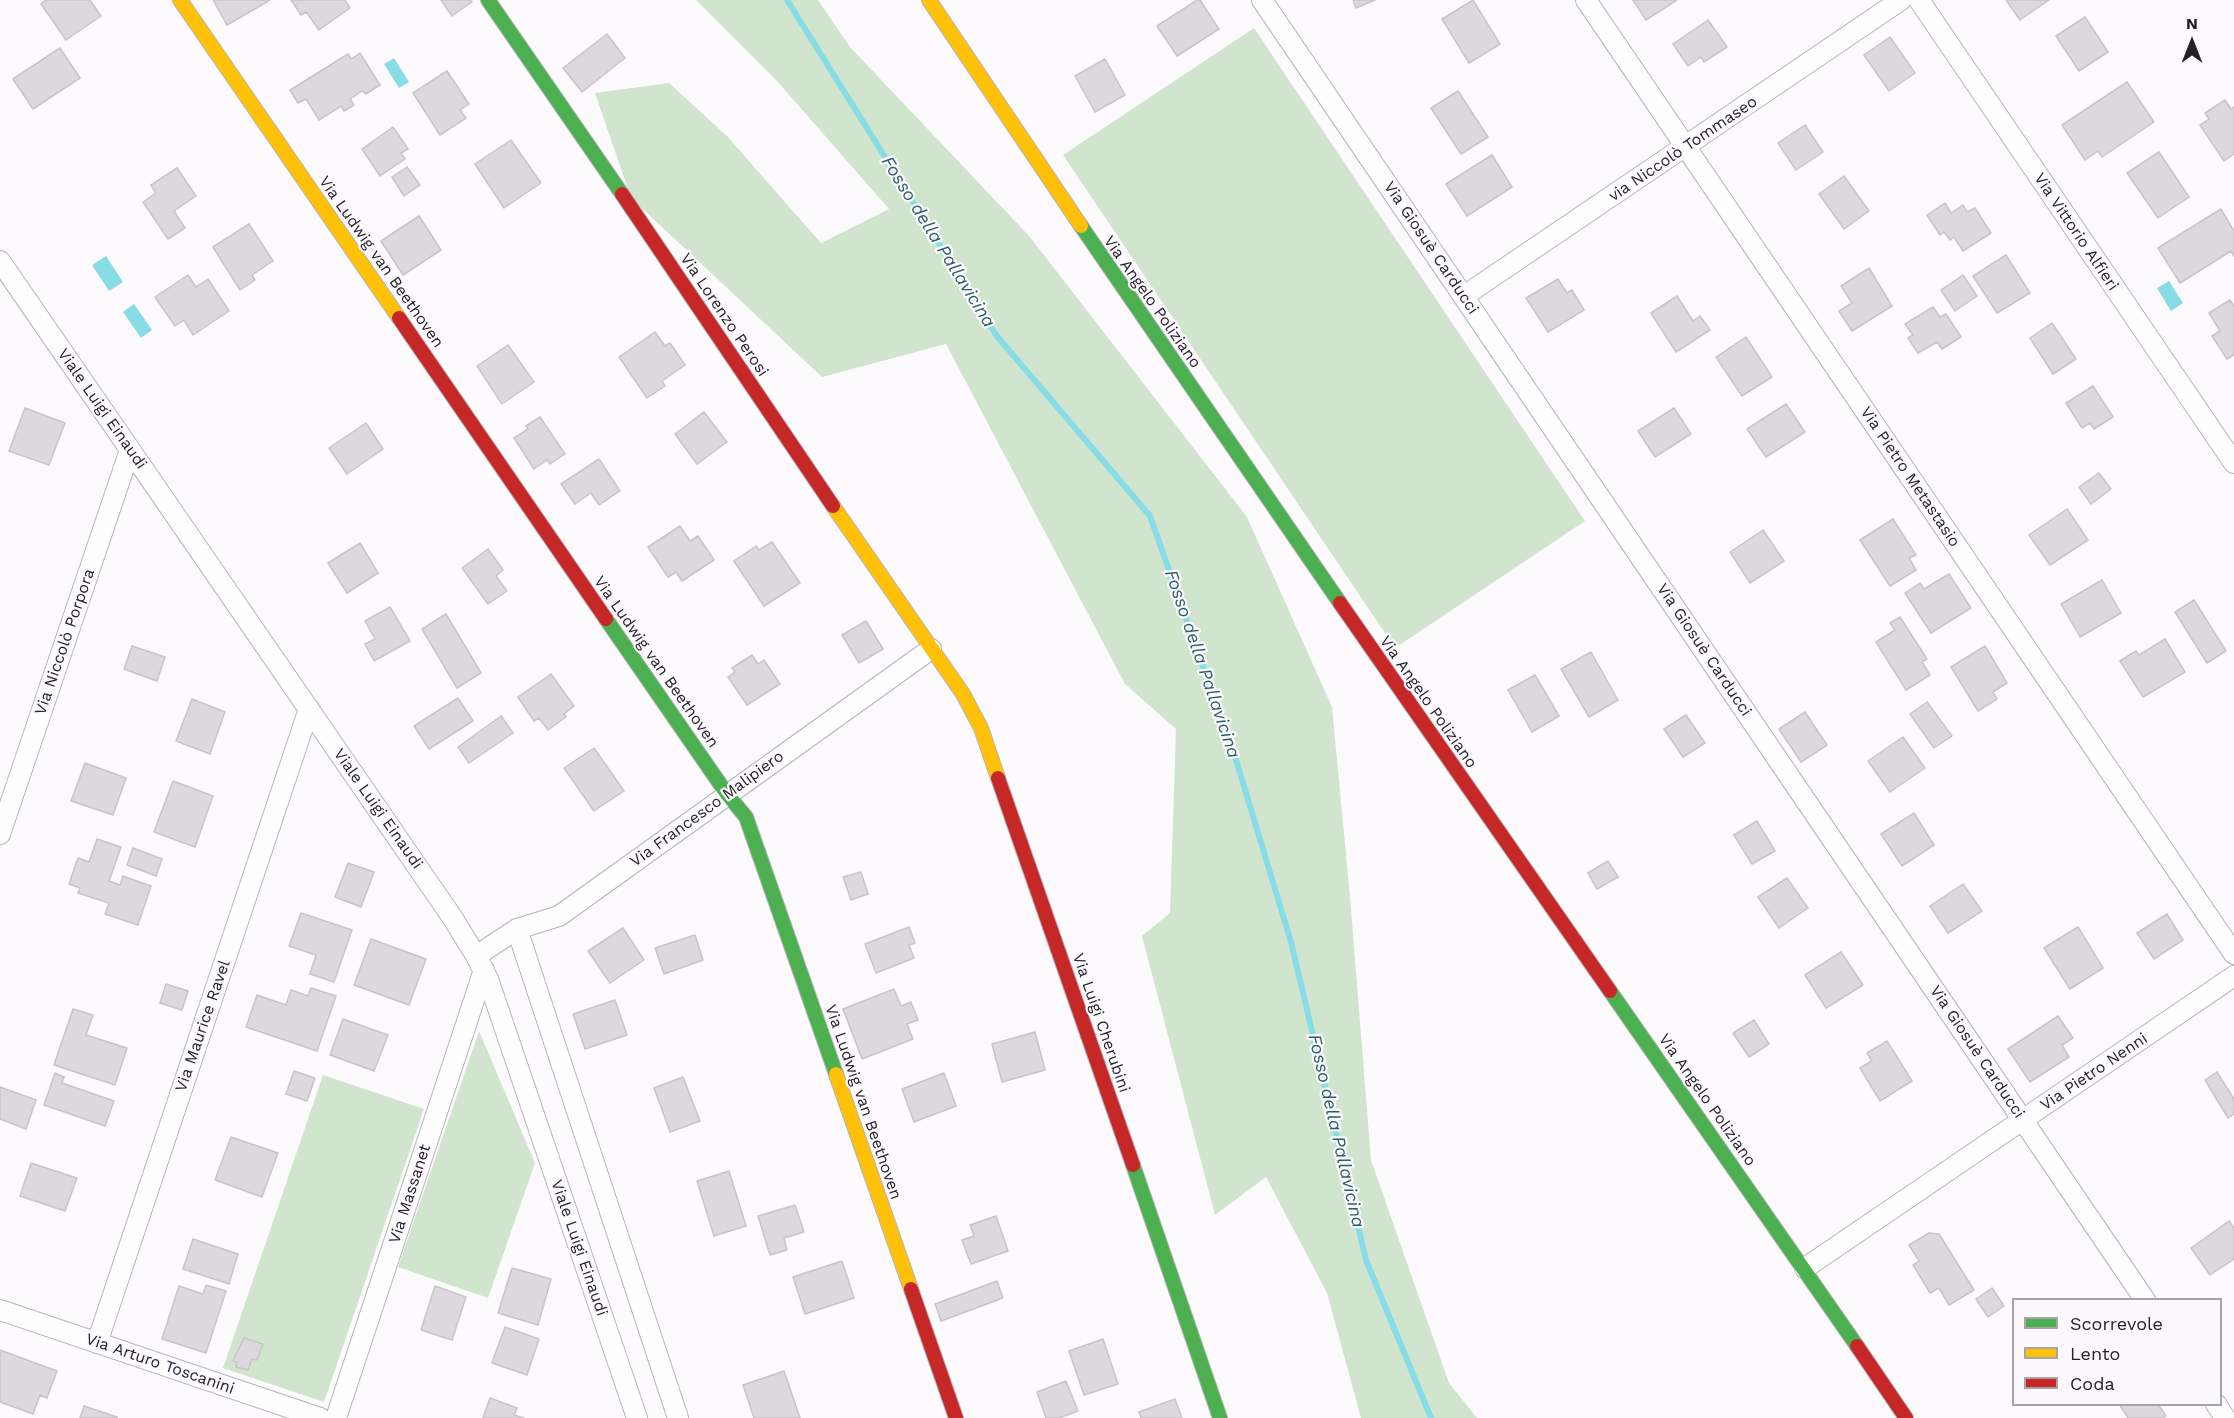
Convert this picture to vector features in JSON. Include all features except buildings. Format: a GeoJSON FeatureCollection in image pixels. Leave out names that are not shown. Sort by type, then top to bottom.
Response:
{"type":"FeatureCollection","features":[{"type":"Feature","properties":{"kind":"street","name":"Via Ludwig van Beethoven"},"geometry":{"type":"LineString","coordinates":[[180,0],[727,794],[746,817],[956,1418]]}},
{"type":"Feature","properties":{"kind":"street","name":"Via Lorenzo Perosi"},"geometry":{"type":"LineString","coordinates":[[488,0],[931,649]]}},
{"type":"Feature","properties":{"kind":"street","name":"Via Angelo Poliziano"},"geometry":{"type":"LineString","coordinates":[[929,0],[1003,113],[1406,700],[1805,1268],[1906,1418]]}},
{"type":"Feature","properties":{"kind":"street","name":"Via Giosuè Carducci"},"geometry":{"type":"LineString","coordinates":[[1262,0],[2144,1298]]}},
{"type":"Feature","properties":{"kind":"street","name":"Via Pietro Metastasio"},"geometry":{"type":"LineString","coordinates":[[1586,0],[2234,954]]}},
{"type":"Feature","properties":{"kind":"street","name":"via Niccolò Tommaseo"},"geometry":{"type":"LineString","coordinates":[[1464,296],[1901,0]]}},
{"type":"Feature","properties":{"kind":"street","name":"Via Vittorio Alfieri"},"geometry":{"type":"LineString","coordinates":[[1919,0],[2234,463]]}},
{"type":"Feature","properties":{"kind":"street","name":"Viale Luigi Einaudi"},"geometry":{"type":"LineString","coordinates":[[0,261],[452,917],[480,963],[637,1418]]}},
{"type":"Feature","properties":{"kind":"street","name":"Via Niccolò Porpora"},"geometry":{"type":"LineString","coordinates":[[0,834],[130,450]]}},
{"type":"Feature","properties":{"kind":"street","name":"Via Francesco Malipiero"},"geometry":{"type":"LineString","coordinates":[[480,963],[517,929],[559,916],[931,649]]}},
{"type":"Feature","properties":{"kind":"street","name":"Via Luigi Cherubini"},"geometry":{"type":"LineString","coordinates":[[931,649],[963,694],[981,728],[1220,1418]]}},
{"type":"Feature","properties":{"kind":"street","name":"Via Maurice Ravel"},"geometry":{"type":"LineString","coordinates":[[96,1343],[309,709]]}},
{"type":"Feature","properties":{"kind":"street"},"geometry":{"type":"LineString","coordinates":[[517,929],[678,1418]]}},
{"type":"Feature","properties":{"kind":"street","name":"Via Massanet"},"geometry":{"type":"LineString","coordinates":[[336,1418],[480,963]]}},
{"type":"Feature","properties":{"kind":"street","name":"Via Pietro Nenni"},"geometry":{"type":"LineString","coordinates":[[1805,1268],[2234,976]]}},
{"type":"Feature","properties":{"kind":"street","name":"Via Arturo Toscanini"},"geometry":{"type":"LineString","coordinates":[[0,1310],[320,1418]]}},
{"type":"Feature","properties":{"kind":"green space"},"geometry":{"type":"Polygon","coordinates":[[[696,0],[818,0],[850,47],[1030,237],[1247,517],[1332,707],[1371,1160],[1449,1383],[1477,1418],[1361,1418],[1327,1293],[1266,1177],[1215,1215],[1142,936],[1170,913],[1176,729],[1125,684],[946,344],[822,377],[631,198],[595,93],[669,83],[727,136],[821,243],[889,209],[777,81],[696,0]]]}},
{"type":"Feature","properties":{"kind":"green space"},"geometry":{"type":"Polygon","coordinates":[[[1254,28],[1585,521],[1395,648],[1063,155],[1254,28]]]}},
{"type":"Feature","properties":{"kind":"green space"},"geometry":{"type":"Polygon","coordinates":[[[479,1031],[535,1163],[488,1298],[398,1267],[479,1031]]]}},
{"type":"Feature","properties":{"kind":"green space"},"geometry":{"type":"Polygon","coordinates":[[[323,1075],[424,1109],[324,1402],[223,1368],[323,1075]],[[244,1338],[233,1361],[237,1362],[236,1367],[248,1370],[252,1359],[257,1360],[263,1344],[244,1338]]]}},
{"type":"Feature","properties":{"kind":"water"},"geometry":{"type":"Polygon","coordinates":[[[394,58],[409,82],[399,88],[384,64],[394,58]]]}},
{"type":"Feature","properties":{"kind":"water"},"geometry":{"type":"Polygon","coordinates":[[[106,256],[123,282],[109,291],[92,265],[106,256]]]}},
{"type":"Feature","properties":{"kind":"water"},"geometry":{"type":"Polygon","coordinates":[[[2169,281],[2183,303],[2171,311],[2157,288],[2169,281]]]}},
{"type":"Feature","properties":{"kind":"water"},"geometry":{"type":"Polygon","coordinates":[[[134,304],[152,330],[141,338],[123,312],[134,304]]]}},
{"type":"Feature","properties":{"kind":"waterway","name":"Fosso della Pallavicina"},"geometry":{"type":"LineString","coordinates":[[787,0],[996,335],[1150,516],[1237,763],[1291,942],[1366,1260],[1431,1418]]}},
{"type":"Feature","properties":{"kind":"traffic: fast"},"geometry":{"type":"LineString","coordinates":[[488,0],[622,194]]}},
{"type":"Feature","properties":{"kind":"traffic: fast"},"geometry":{"type":"LineString","coordinates":[[1081,226],[1340,603]]}},
{"type":"Feature","properties":{"kind":"traffic: fast"},"geometry":{"type":"LineString","coordinates":[[606,619],[727,794],[746,817],[836,1074]]}},
{"type":"Feature","properties":{"kind":"traffic: fast"},"geometry":{"type":"LineString","coordinates":[[1610,991],[1857,1346]]}},
{"type":"Feature","properties":{"kind":"traffic: fast"},"geometry":{"type":"LineString","coordinates":[[1133,1165],[1220,1418]]}},
{"type":"Feature","properties":{"kind":"traffic: slow"},"geometry":{"type":"LineString","coordinates":[[180,0],[399,318]]}},
{"type":"Feature","properties":{"kind":"traffic: slow"},"geometry":{"type":"LineString","coordinates":[[929,0],[1081,226]]}},
{"type":"Feature","properties":{"kind":"traffic: slow"},"geometry":{"type":"LineString","coordinates":[[833,506],[963,694],[981,728],[998,778]]}},
{"type":"Feature","properties":{"kind":"traffic: slow"},"geometry":{"type":"LineString","coordinates":[[836,1074],[911,1289]]}},
{"type":"Feature","properties":{"kind":"traffic: jam"},"geometry":{"type":"LineString","coordinates":[[622,194],[833,506]]}},
{"type":"Feature","properties":{"kind":"traffic: jam"},"geometry":{"type":"LineString","coordinates":[[399,318],[606,619]]}},
{"type":"Feature","properties":{"kind":"traffic: jam"},"geometry":{"type":"LineString","coordinates":[[1340,603],[1610,991]]}},
{"type":"Feature","properties":{"kind":"traffic: jam"},"geometry":{"type":"LineString","coordinates":[[998,778],[1133,1165]]}},
{"type":"Feature","properties":{"kind":"traffic: jam"},"geometry":{"type":"LineString","coordinates":[[911,1289],[956,1418]]}},
{"type":"Feature","properties":{"kind":"traffic: jam"},"geometry":{"type":"LineString","coordinates":[[1857,1346],[1906,1418]]}}]}
